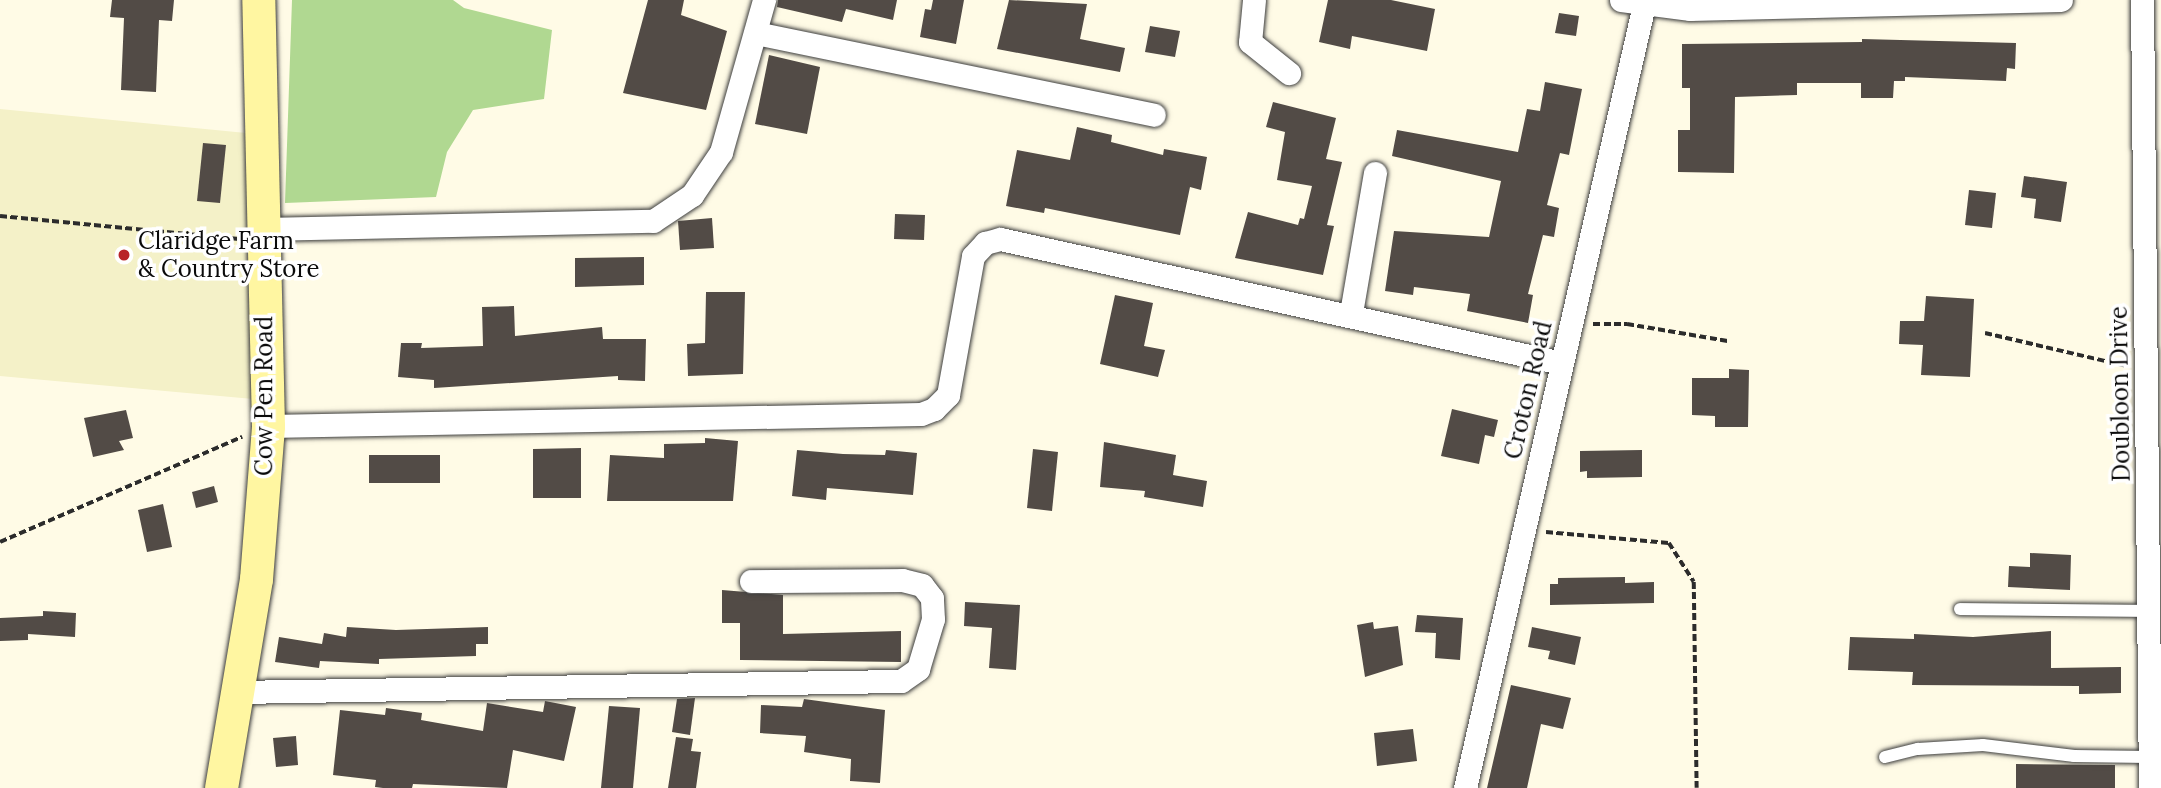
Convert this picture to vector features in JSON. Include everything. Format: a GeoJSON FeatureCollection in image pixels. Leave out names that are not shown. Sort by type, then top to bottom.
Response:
{"type":"FeatureCollection","features":[{"type":"Feature","properties":{"kind":"main road","name":"Cow Pen Road"},"geometry":{"type":"LineString","coordinates":[[221,788],[256,579],[268,426],[258,0]]}},
{"type":"Feature","properties":{"kind":"street"},"geometry":{"type":"LineString","coordinates":[[263,235],[653,221],[684,202],[709,176],[732,122],[764,0]]}},
{"type":"Feature","properties":{"kind":"street"},"geometry":{"type":"LineString","coordinates":[[1254,0],[1250,43],[1289,73]]}},
{"type":"Feature","properties":{"kind":"street"},"geometry":{"type":"LineString","coordinates":[[1636,2],[1690,9],[2061,0]]}},
{"type":"Feature","properties":{"kind":"street","name":"Doubloon Drive"},"geometry":{"type":"LineString","coordinates":[[2142,0],[2146,371],[2154,462],[2148,611],[2150,788]]}},
{"type":"Feature","properties":{"kind":"street","name":"Croton Road"},"geometry":{"type":"LineString","coordinates":[[1465,788],[1561,363],[1636,2]]}},
{"type":"Feature","properties":{"kind":"street"},"geometry":{"type":"LineString","coordinates":[[755,33],[1154,115]]}},
{"type":"Feature","properties":{"kind":"street"},"geometry":{"type":"LineString","coordinates":[[1351,313],[1375,173]]}},
{"type":"Feature","properties":{"kind":"street"},"geometry":{"type":"LineString","coordinates":[[268,426],[921,414],[944,401],[950,387],[973,256],[985,243],[1000,239],[1351,313],[1561,363]]}},
{"type":"Feature","properties":{"kind":"street"},"geometry":{"type":"LineString","coordinates":[[235,692],[901,681],[918,669],[933,620],[932,598],[922,585],[902,580],[751,581]]}},
{"type":"Feature","properties":{"kind":"lane"},"geometry":{"type":"LineString","coordinates":[[1960,609],[2148,611]]}},
{"type":"Feature","properties":{"kind":"lane"},"geometry":{"type":"LineString","coordinates":[[1885,757],[1918,749],[1983,745],[2074,756],[2150,757]]}},
{"type":"Feature","properties":{"kind":"path"},"geometry":{"type":"LineString","coordinates":[[0,216],[263,235]]}},
{"type":"Feature","properties":{"kind":"path"},"geometry":{"type":"LineString","coordinates":[[1569,324],[1627,324],[1728,341]]}},
{"type":"Feature","properties":{"kind":"path"},"geometry":{"type":"LineString","coordinates":[[1985,333],[2146,371]]}},
{"type":"Feature","properties":{"kind":"path"},"geometry":{"type":"LineString","coordinates":[[0,542],[268,426]]}},
{"type":"Feature","properties":{"kind":"path"},"geometry":{"type":"LineString","coordinates":[[1523,530],[1669,543],[1694,582],[1697,788]]}},
{"type":"Feature","properties":{"kind":"shaded area","name":"Claridge Farm & Country Store"},"geometry":{"type":"Polygon","coordinates":[[[0,109],[246,133],[253,399],[0,376],[0,109]]]}},
{"type":"Feature","properties":{"kind":"green space"},"geometry":{"type":"Polygon","coordinates":[[[292,0],[453,0],[464,8],[552,30],[544,99],[473,110],[447,152],[436,197],[285,203],[292,0]]]}},
{"type":"Feature","properties":{"kind":"building"},"geometry":{"type":"Polygon","coordinates":[[[112,0],[174,0],[172,21],[159,20],[156,92],[121,90],[124,18],[110,17],[112,0]]]}},
{"type":"Feature","properties":{"kind":"building"},"geometry":{"type":"Polygon","coordinates":[[[648,0],[684,0],[681,15],[727,31],[706,110],[623,93],[648,0]]]}},
{"type":"Feature","properties":{"kind":"building"},"geometry":{"type":"Polygon","coordinates":[[[778,0],[897,0],[893,20],[846,9],[842,22],[777,7],[778,0]]]}},
{"type":"Feature","properties":{"kind":"building"},"geometry":{"type":"Polygon","coordinates":[[[933,0],[964,0],[956,44],[920,37],[925,9],[931,10],[933,0]]]}},
{"type":"Feature","properties":{"kind":"building"},"geometry":{"type":"Polygon","coordinates":[[[1009,0],[1087,4],[1080,39],[1125,48],[1120,72],[997,49],[1009,0]]]}},
{"type":"Feature","properties":{"kind":"building"},"geometry":{"type":"Polygon","coordinates":[[[1328,0],[1391,0],[1435,9],[1427,51],[1352,36],[1350,49],[1319,42],[1328,0]]]}},
{"type":"Feature","properties":{"kind":"building"},"geometry":{"type":"Polygon","coordinates":[[[1559,13],[1579,16],[1576,36],[1555,33],[1559,13]]]}},
{"type":"Feature","properties":{"kind":"building"},"geometry":{"type":"Polygon","coordinates":[[[1150,26],[1180,31],[1175,57],[1145,52],[1150,26]]]}},
{"type":"Feature","properties":{"kind":"building"},"geometry":{"type":"Polygon","coordinates":[[[1862,39],[2016,43],[2015,69],[2007,68],[2006,81],[1905,77],[1905,81],[1894,81],[1893,98],[1861,98],[1861,83],[1797,83],[1797,95],[1735,97],[1734,173],[1678,172],[1678,130],[1690,130],[1690,88],[1682,88],[1682,44],[1862,42],[1862,39]]]}},
{"type":"Feature","properties":{"kind":"building"},"geometry":{"type":"Polygon","coordinates":[[[769,55],[820,67],[807,134],[755,124],[769,55]]]}},
{"type":"Feature","properties":{"kind":"building"},"geometry":{"type":"Polygon","coordinates":[[[1545,82],[1582,89],[1569,155],[1560,153],[1547,205],[1559,208],[1554,237],[1543,235],[1528,294],[1533,295],[1528,323],[1467,311],[1470,294],[1414,287],[1413,295],[1385,291],[1394,231],[1489,237],[1501,181],[1392,156],[1397,130],[1518,152],[1527,109],[1540,111],[1545,82]]]}},
{"type":"Feature","properties":{"kind":"building"},"geometry":{"type":"Polygon","coordinates":[[[1273,102],[1336,118],[1326,159],[1342,162],[1327,225],[1334,226],[1323,275],[1235,258],[1248,212],[1298,225],[1300,218],[1304,219],[1312,186],[1277,180],[1285,132],[1266,127],[1273,102]]]}},
{"type":"Feature","properties":{"kind":"building"},"geometry":{"type":"Polygon","coordinates":[[[1077,127],[1112,135],[1111,142],[1163,155],[1164,149],[1207,157],[1201,190],[1190,187],[1180,235],[1045,208],[1044,213],[1006,206],[1017,150],[1070,160],[1077,127]]]}},
{"type":"Feature","properties":{"kind":"building"},"geometry":{"type":"Polygon","coordinates":[[[203,143],[226,145],[220,203],[197,201],[203,143]]]}},
{"type":"Feature","properties":{"kind":"building"},"geometry":{"type":"Polygon","coordinates":[[[2024,176],[2067,182],[2061,222],[2034,218],[2036,199],[2021,197],[2024,176]]]}},
{"type":"Feature","properties":{"kind":"building"},"geometry":{"type":"Polygon","coordinates":[[[1969,190],[1996,193],[1992,228],[1965,225],[1969,190]]]}},
{"type":"Feature","properties":{"kind":"building"},"geometry":{"type":"Polygon","coordinates":[[[895,214],[925,215],[924,240],[894,239],[895,214]]]}},
{"type":"Feature","properties":{"kind":"building"},"geometry":{"type":"Polygon","coordinates":[[[712,218],[714,248],[680,250],[678,221],[712,218]]]}},
{"type":"Feature","properties":{"kind":"building"},"geometry":{"type":"Polygon","coordinates":[[[644,257],[644,285],[575,287],[575,258],[644,257]]]}},
{"type":"Feature","properties":{"kind":"building"},"geometry":{"type":"Polygon","coordinates":[[[706,292],[745,292],[743,374],[688,376],[687,344],[705,343],[706,292]]]}},
{"type":"Feature","properties":{"kind":"building"},"geometry":{"type":"Polygon","coordinates":[[[1115,295],[1153,303],[1144,346],[1165,350],[1158,377],[1100,364],[1115,295]]]}},
{"type":"Feature","properties":{"kind":"building"},"geometry":{"type":"Polygon","coordinates":[[[1926,296],[1974,299],[1970,377],[1921,375],[1923,345],[1899,344],[1900,321],[1924,321],[1926,296]]]}},
{"type":"Feature","properties":{"kind":"building"},"geometry":{"type":"Polygon","coordinates":[[[514,306],[515,336],[602,327],[603,339],[646,339],[645,381],[618,380],[618,376],[434,388],[434,380],[398,377],[401,343],[422,343],[421,348],[483,346],[482,307],[514,306]]]}},
{"type":"Feature","properties":{"kind":"building"},"geometry":{"type":"Polygon","coordinates":[[[1729,369],[1749,370],[1748,427],[1715,427],[1715,416],[1692,415],[1692,378],[1729,378],[1729,369]]]}},
{"type":"Feature","properties":{"kind":"building"},"geometry":{"type":"Polygon","coordinates":[[[1452,409],[1498,420],[1494,437],[1485,435],[1479,464],[1441,456],[1452,409]]]}},
{"type":"Feature","properties":{"kind":"building"},"geometry":{"type":"Polygon","coordinates":[[[126,410],[133,438],[119,441],[124,450],[93,457],[84,418],[126,410]]]}},
{"type":"Feature","properties":{"kind":"building"},"geometry":{"type":"Polygon","coordinates":[[[705,438],[738,441],[733,501],[607,501],[610,455],[664,458],[664,444],[705,443],[705,438]]]}},
{"type":"Feature","properties":{"kind":"building"},"geometry":{"type":"Polygon","coordinates":[[[1104,442],[1176,455],[1173,475],[1207,481],[1203,507],[1144,497],[1145,491],[1100,487],[1104,442]]]}},
{"type":"Feature","properties":{"kind":"building"},"geometry":{"type":"Polygon","coordinates":[[[581,448],[581,498],[533,498],[533,449],[581,448]]]}},
{"type":"Feature","properties":{"kind":"building"},"geometry":{"type":"Polygon","coordinates":[[[1033,449],[1058,452],[1052,511],[1027,508],[1033,449]]]}},
{"type":"Feature","properties":{"kind":"building"},"geometry":{"type":"Polygon","coordinates":[[[797,450],[843,454],[885,455],[886,450],[917,453],[913,495],[827,488],[826,500],[792,496],[797,450]]]}},
{"type":"Feature","properties":{"kind":"building"},"geometry":{"type":"Polygon","coordinates":[[[1642,450],[1642,477],[1587,478],[1587,471],[1580,472],[1580,451],[1642,450]]]}},
{"type":"Feature","properties":{"kind":"building"},"geometry":{"type":"Polygon","coordinates":[[[369,455],[440,455],[440,483],[369,483],[369,455]]]}},
{"type":"Feature","properties":{"kind":"building"},"geometry":{"type":"Polygon","coordinates":[[[214,486],[218,502],[196,508],[192,492],[214,486]]]}},
{"type":"Feature","properties":{"kind":"building"},"geometry":{"type":"Polygon","coordinates":[[[163,504],[172,547],[147,552],[138,510],[163,504]]]}},
{"type":"Feature","properties":{"kind":"building"},"geometry":{"type":"Polygon","coordinates":[[[2030,553],[2071,555],[2070,590],[2008,587],[2009,566],[2030,567],[2030,553]]]}},
{"type":"Feature","properties":{"kind":"building"},"geometry":{"type":"Polygon","coordinates":[[[1625,577],[1625,583],[1654,582],[1654,603],[1550,605],[1550,584],[1558,584],[1558,578],[1625,577]]]}},
{"type":"Feature","properties":{"kind":"building"},"geometry":{"type":"Polygon","coordinates":[[[722,590],[783,595],[783,634],[901,631],[901,662],[740,660],[740,623],[722,623],[722,590]]]}},
{"type":"Feature","properties":{"kind":"building"},"geometry":{"type":"Polygon","coordinates":[[[965,602],[1020,605],[1016,670],[989,668],[992,628],[964,626],[965,602]]]}},
{"type":"Feature","properties":{"kind":"building"},"geometry":{"type":"Polygon","coordinates":[[[43,611],[76,613],[75,637],[28,634],[28,640],[0,641],[0,618],[43,616],[43,611]]]}},
{"type":"Feature","properties":{"kind":"building"},"geometry":{"type":"Polygon","coordinates":[[[1417,615],[1463,618],[1460,660],[1435,658],[1436,633],[1415,632],[1417,615]]]}},
{"type":"Feature","properties":{"kind":"building"},"geometry":{"type":"Polygon","coordinates":[[[1373,622],[1374,629],[1398,626],[1403,665],[1365,677],[1357,625],[1373,622]]]}},
{"type":"Feature","properties":{"kind":"building"},"geometry":{"type":"Polygon","coordinates":[[[347,627],[396,630],[488,627],[488,644],[476,644],[476,656],[379,659],[379,664],[320,661],[319,668],[275,662],[279,637],[322,644],[324,633],[346,637],[347,627]]]}},
{"type":"Feature","properties":{"kind":"building"},"geometry":{"type":"Polygon","coordinates":[[[1532,627],[1581,637],[1575,665],[1548,659],[1550,651],[1528,647],[1532,627]]]}},
{"type":"Feature","properties":{"kind":"building"},"geometry":{"type":"Polygon","coordinates":[[[2051,631],[2051,668],[2121,667],[2121,693],[2079,694],[2079,686],[1912,685],[1913,672],[1848,670],[1850,637],[1914,639],[1914,634],[1973,637],[2051,631]]]}},
{"type":"Feature","properties":{"kind":"building"},"geometry":{"type":"Polygon","coordinates":[[[1511,685],[1571,698],[1563,729],[1541,724],[1527,788],[1487,788],[1511,685]]]}},
{"type":"Feature","properties":{"kind":"building"},"geometry":{"type":"Polygon","coordinates":[[[695,698],[690,735],[672,732],[677,699],[695,698]]]}},
{"type":"Feature","properties":{"kind":"building"},"geometry":{"type":"Polygon","coordinates":[[[804,699],[885,710],[880,783],[850,781],[851,759],[804,752],[806,736],[760,733],[761,705],[802,707],[804,699]]]}},
{"type":"Feature","properties":{"kind":"building"},"geometry":{"type":"Polygon","coordinates":[[[545,701],[576,707],[564,761],[513,750],[507,788],[413,784],[412,788],[383,788],[375,787],[376,780],[333,775],[340,710],[385,715],[386,708],[422,713],[421,720],[483,731],[487,703],[543,712],[545,701]]]}},
{"type":"Feature","properties":{"kind":"building"},"geometry":{"type":"Polygon","coordinates":[[[609,706],[640,708],[633,788],[601,788],[609,706]]]}},
{"type":"Feature","properties":{"kind":"building"},"geometry":{"type":"Polygon","coordinates":[[[1413,729],[1417,761],[1377,766],[1374,733],[1413,729]]]}},
{"type":"Feature","properties":{"kind":"building"},"geometry":{"type":"Polygon","coordinates":[[[296,736],[298,765],[276,767],[273,738],[296,736]]]}},
{"type":"Feature","properties":{"kind":"building"},"geometry":{"type":"Polygon","coordinates":[[[676,737],[693,739],[691,751],[701,752],[696,788],[668,788],[676,737]]]}},
{"type":"Feature","properties":{"kind":"building"},"geometry":{"type":"Polygon","coordinates":[[[2016,764],[2115,765],[2115,788],[2016,788],[2016,764]]]}},
{"type":"Feature","properties":{"kind":"place","name":"Claridge Farm & Country Store"},"geometry":{"type":"Point","coordinates":[124,255]}}]}
